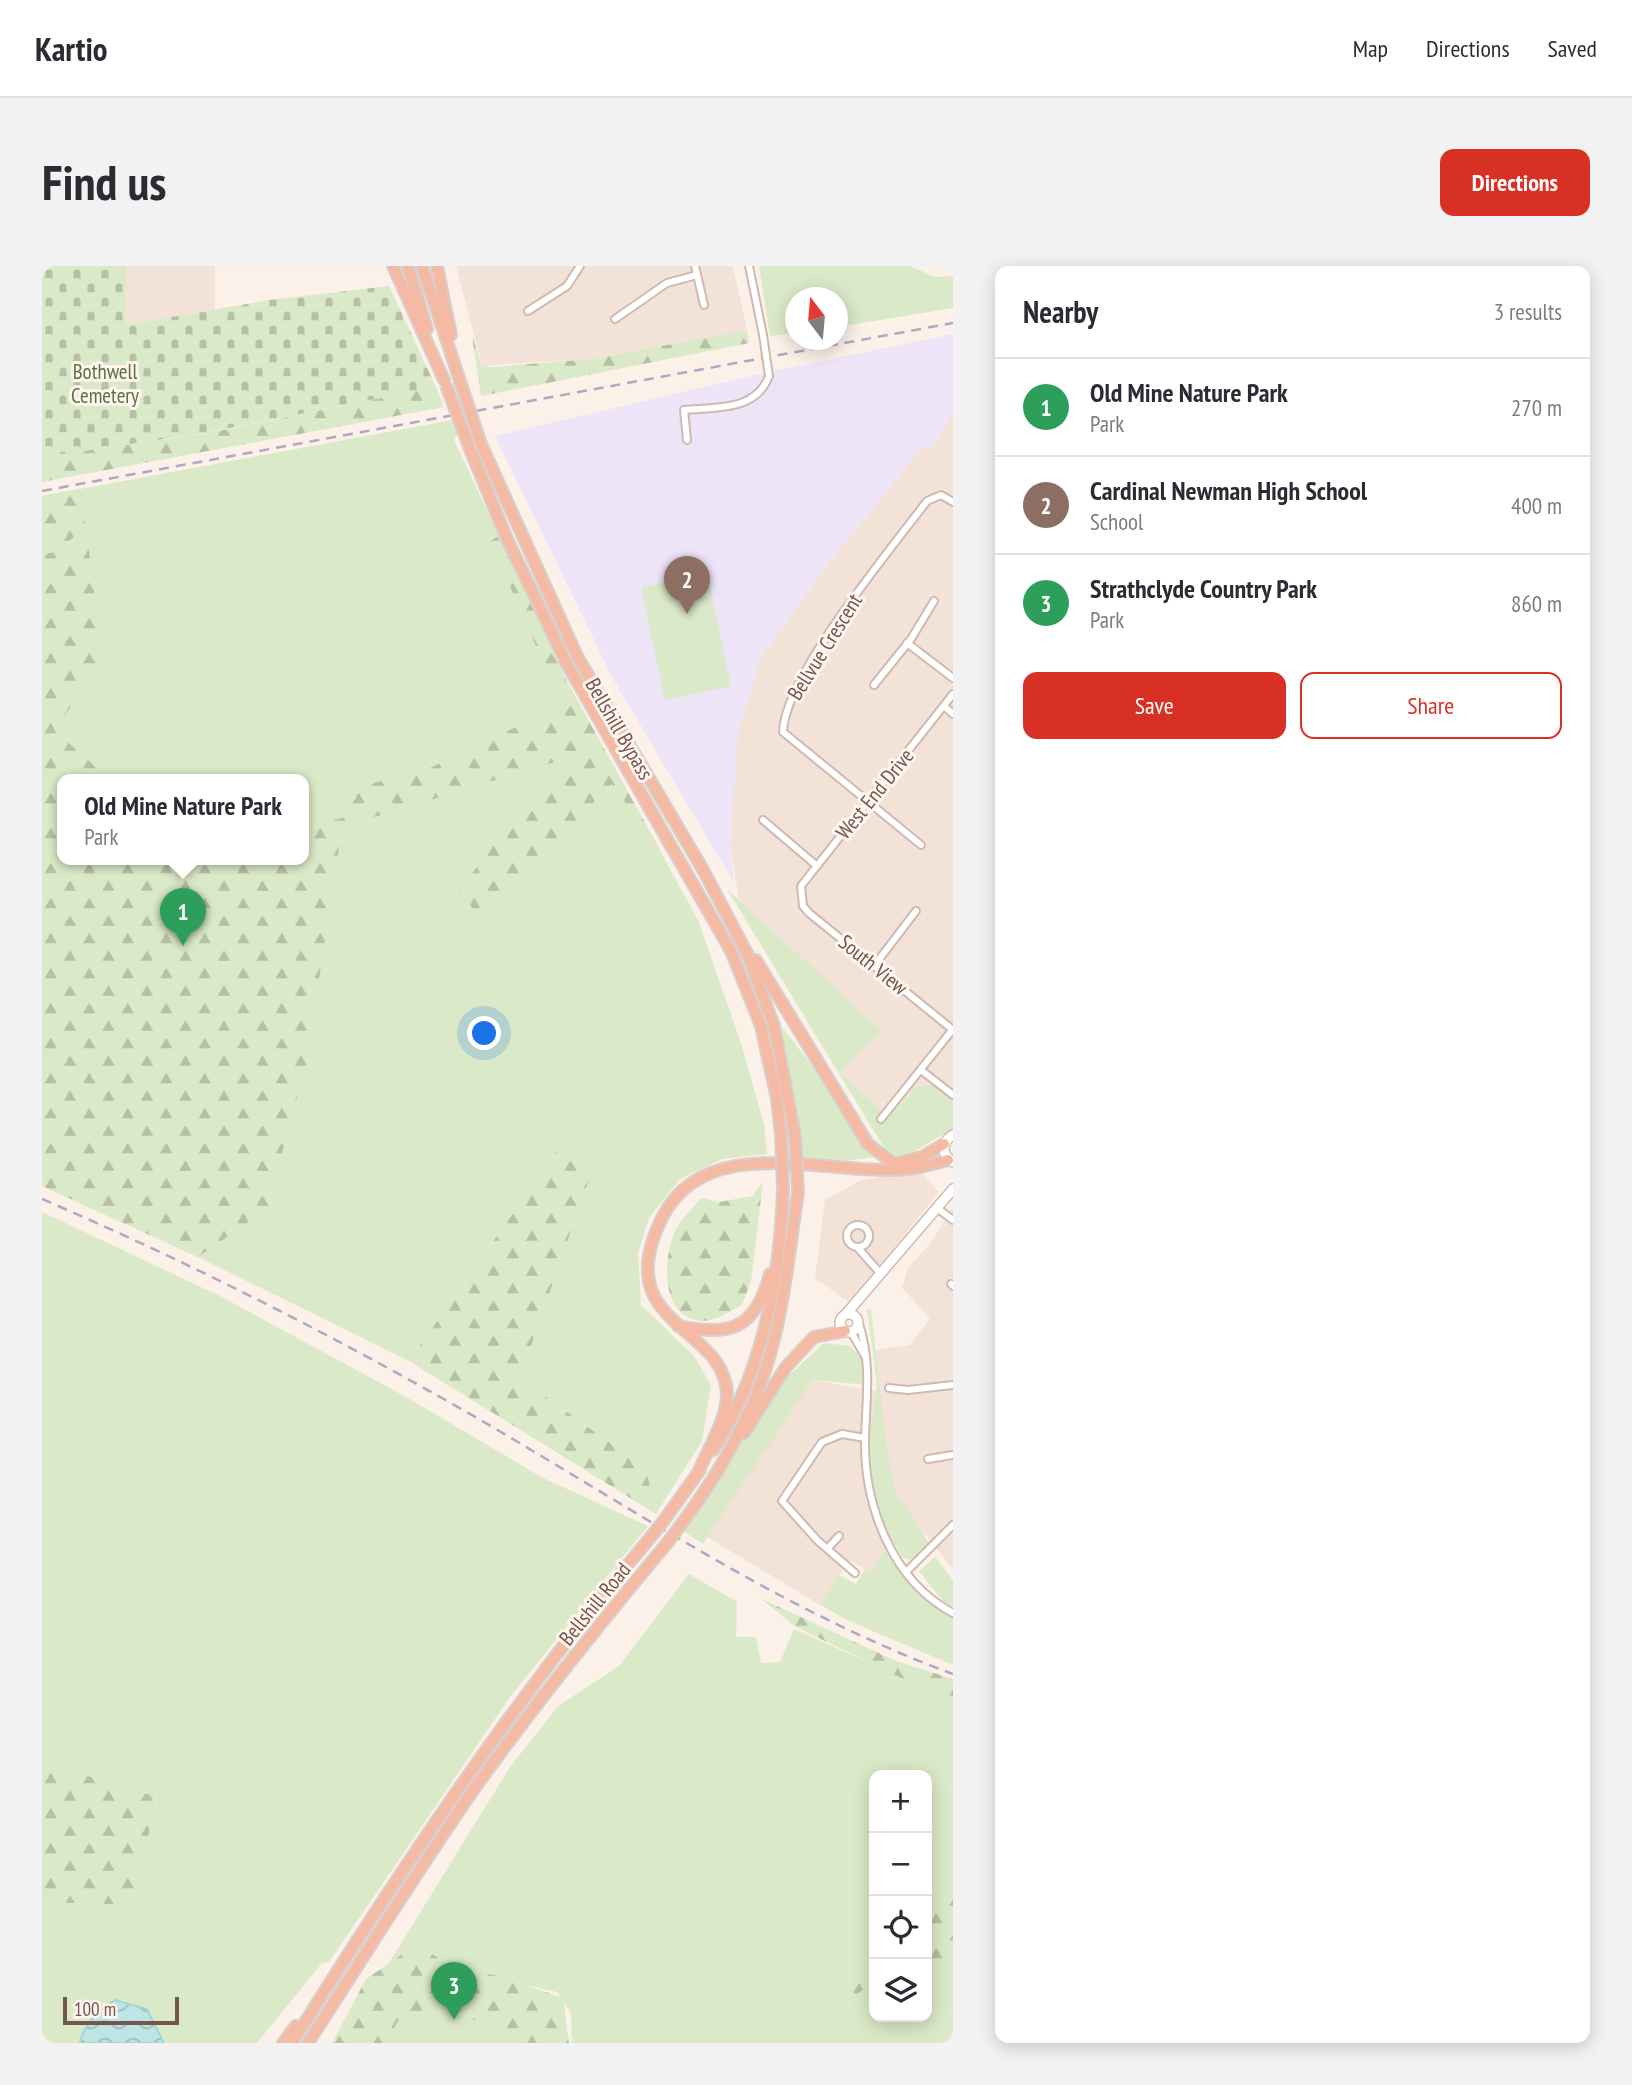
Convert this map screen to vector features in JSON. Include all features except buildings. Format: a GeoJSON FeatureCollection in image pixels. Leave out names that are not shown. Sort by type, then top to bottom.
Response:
{"type":"FeatureCollection","features":[{"type":"Feature","properties":{"kind":"highway"},"geometry":{"type":"LineString","coordinates":[[393,266],[445,382]]}},
{"type":"Feature","properties":{"kind":"highway","name":"Bellshill Bypass"},"geometry":{"type":"LineString","coordinates":[[408,266],[445,382],[507,540],[566,662],[731,951],[761,1026],[777,1099],[783,1190]]}},
{"type":"Feature","properties":{"kind":"highway","name":"Bellshill Bypass"},"geometry":{"type":"LineString","coordinates":[[422,266],[481,444],[577,656],[730,919],[762,988],[774,1026],[795,1135],[798,1192]]}},
{"type":"Feature","properties":{"kind":"highway"},"geometry":{"type":"LineString","coordinates":[[437,266],[460,381]]}},
{"type":"Feature","properties":{"kind":"highway"},"geometry":{"type":"LineString","coordinates":[[730,919],[867,1144],[894,1164]]}},
{"type":"Feature","properties":{"kind":"highway"},"geometry":{"type":"LineString","coordinates":[[877,1168],[922,1157],[944,1144]]}},
{"type":"Feature","properties":{"kind":"highway"},"geometry":{"type":"LineString","coordinates":[[698,1474],[725,1409],[727,1394],[715,1360],[675,1325],[658,1306],[648,1269],[655,1231],[665,1211],[682,1191],[713,1171],[745,1164],[907,1169],[951,1161]]}},
{"type":"Feature","properties":{"kind":"highway","name":"Bellshill Road"},"geometry":{"type":"LineString","coordinates":[[327,1986],[519,1701],[654,1533],[721,1438],[758,1350],[773,1295],[782,1224],[783,1190]]}},
{"type":"Feature","properties":{"kind":"highway","name":"Bellshill Road"},"geometry":{"type":"LineString","coordinates":[[348,1981],[467,1800],[537,1704],[706,1491],[740,1430],[770,1353],[798,1192]]}},
{"type":"Feature","properties":{"kind":"highway"},"geometry":{"type":"LineString","coordinates":[[675,1325],[720,1332],[745,1321],[765,1291],[782,1224]]}},
{"type":"Feature","properties":{"kind":"highway"},"geometry":{"type":"LineString","coordinates":[[706,1491],[786,1367],[814,1337],[848,1332]]}},
{"type":"Feature","properties":{"kind":"highway"},"geometry":{"type":"LineString","coordinates":[[308,2043],[348,1981]]}},
{"type":"Feature","properties":{"kind":"highway"},"geometry":{"type":"LineString","coordinates":[[316,2043],[348,1981]]}},
{"type":"Feature","properties":{"kind":"highway"},"geometry":{"type":"LineString","coordinates":[[283,2043],[327,1986]]}},
{"type":"Feature","properties":{"kind":"highway"},"geometry":{"type":"LineString","coordinates":[[292,2043],[327,1986]]}},
{"type":"Feature","properties":{"kind":"main road"},"geometry":{"type":"LineString","coordinates":[[951,1161],[944,1144],[953,1135]]}},
{"type":"Feature","properties":{"kind":"main road"},"geometry":{"type":"LineString","coordinates":[[860,1298],[859,1322],[848,1332],[840,1324],[846,1314],[953,1189]]}},
{"type":"Feature","properties":{"kind":"main road"},"geometry":{"type":"LineString","coordinates":[[846,1314],[855,1316],[859,1322]]}},
{"type":"Feature","properties":{"kind":"street"},"geometry":{"type":"LineString","coordinates":[[528,311],[567,286],[580,266]]}},
{"type":"Feature","properties":{"kind":"street"},"geometry":{"type":"LineString","coordinates":[[695,266],[704,305]]}},
{"type":"Feature","properties":{"kind":"street"},"geometry":{"type":"LineString","coordinates":[[687,440],[684,410],[746,404],[765,388],[769,376],[749,266]]}},
{"type":"Feature","properties":{"kind":"street"},"geometry":{"type":"LineString","coordinates":[[615,319],[667,283],[697,275]]}},
{"type":"Feature","properties":{"kind":"street","name":"Bellvue Crescent"},"geometry":{"type":"LineString","coordinates":[[867,804],[783,732],[784,716],[797,684],[853,599],[927,501],[941,495],[953,502]]}},
{"type":"Feature","properties":{"kind":"street"},"geometry":{"type":"LineString","coordinates":[[874,685],[907,643],[934,601]]}},
{"type":"Feature","properties":{"kind":"street"},"geometry":{"type":"LineString","coordinates":[[907,643],[953,678]]}},
{"type":"Feature","properties":{"kind":"street","name":"West End Drive"},"geometry":{"type":"LineString","coordinates":[[799,895],[801,886],[953,694]]}},
{"type":"Feature","properties":{"kind":"street"},"geometry":{"type":"LineString","coordinates":[[944,706],[953,714]]}},
{"type":"Feature","properties":{"kind":"street"},"geometry":{"type":"LineString","coordinates":[[867,804],[921,845]]}},
{"type":"Feature","properties":{"kind":"street"},"geometry":{"type":"LineString","coordinates":[[763,820],[817,866]]}},
{"type":"Feature","properties":{"kind":"street","name":"South View"},"geometry":{"type":"LineString","coordinates":[[799,895],[809,913],[953,1029]]}},
{"type":"Feature","properties":{"kind":"street"},"geometry":{"type":"LineString","coordinates":[[874,966],[915,911]]}},
{"type":"Feature","properties":{"kind":"street"},"geometry":{"type":"LineString","coordinates":[[881,1119],[953,1029]]}},
{"type":"Feature","properties":{"kind":"street"},"geometry":{"type":"LineString","coordinates":[[921,1070],[953,1095]]}},
{"type":"Feature","properties":{"kind":"street"},"geometry":{"type":"LineString","coordinates":[[937,1208],[953,1220]]}},
{"type":"Feature","properties":{"kind":"street"},"geometry":{"type":"LineString","coordinates":[[857,1247],[880,1273]]}},
{"type":"Feature","properties":{"kind":"street"},"geometry":{"type":"LineString","coordinates":[[859,1322],[865,1343],[869,1392],[865,1438],[867,1474],[874,1511],[895,1558],[906,1572],[953,1613]]}},
{"type":"Feature","properties":{"kind":"street"},"geometry":{"type":"LineString","coordinates":[[848,1332],[866,1358]]}},
{"type":"Feature","properties":{"kind":"street"},"geometry":{"type":"LineString","coordinates":[[889,1388],[908,1390],[953,1385]]}},
{"type":"Feature","properties":{"kind":"street"},"geometry":{"type":"LineString","coordinates":[[855,1573],[782,1501],[822,1442],[842,1434],[865,1438]]}},
{"type":"Feature","properties":{"kind":"street"},"geometry":{"type":"LineString","coordinates":[[928,1459],[953,1455]]}},
{"type":"Feature","properties":{"kind":"street"},"geometry":{"type":"LineString","coordinates":[[906,1572],[953,1525]]}},
{"type":"Feature","properties":{"kind":"street"},"geometry":{"type":"LineString","coordinates":[[828,1548],[839,1536]]}},
{"type":"Feature","properties":{"kind":"shaded area"},"geometry":{"type":"Polygon","coordinates":[[[125,266],[215,266],[215,310],[125,325],[125,266]]]}},
{"type":"Feature","properties":{"kind":"shaded area"},"geometry":{"type":"Polygon","coordinates":[[[456,266],[733,266],[747,330],[590,359],[482,366],[456,266]]]}},
{"type":"Feature","properties":{"kind":"shaded area"},"geometry":{"type":"Polygon","coordinates":[[[953,334],[953,412],[932,447],[921,449],[824,569],[760,659],[738,734],[730,846],[734,883],[612,677],[495,436],[764,373],[953,334]]]}},
{"type":"Feature","properties":{"kind":"shaded area"},"geometry":{"type":"Polygon","coordinates":[[[953,412],[953,1131],[892,1155],[841,1073],[880,1030],[739,900],[730,846],[732,788],[738,733],[760,659],[824,569],[921,449],[932,447],[953,412]]]}},
{"type":"Feature","properties":{"kind":"shaded area"},"geometry":{"type":"Polygon","coordinates":[[[919,1171],[939,1192],[850,1303],[815,1278],[825,1200],[861,1180],[919,1171]]]}},
{"type":"Feature","properties":{"kind":"shaded area"},"geometry":{"type":"Polygon","coordinates":[[[953,1207],[953,1569],[925,1534],[884,1550],[873,1570],[864,1571],[865,1569],[849,1560],[820,1605],[707,1537],[813,1380],[877,1391],[874,1350],[910,1345],[930,1318],[902,1288],[908,1268],[932,1241],[953,1207]]]}},
{"type":"Feature","properties":{"kind":"green space","name":"Bothwell Cemetery"},"geometry":{"type":"Polygon","coordinates":[[[42,266],[126,266],[125,325],[270,300],[389,286],[436,387],[205,433],[42,457],[42,266]]]}},
{"type":"Feature","properties":{"kind":"green space"},"geometry":{"type":"Polygon","coordinates":[[[759,266],[910,266],[935,277],[953,276],[953,308],[848,325],[848,287],[785,287],[785,334],[770,336],[759,266]]]}},
{"type":"Feature","properties":{"kind":"green space"},"geometry":{"type":"Polygon","coordinates":[[[747,330],[749,343],[481,396],[472,335],[482,366],[494,367],[591,359],[747,330]]]}},
{"type":"Feature","properties":{"kind":"green space"},"geometry":{"type":"Polygon","coordinates":[[[436,387],[444,407],[42,482],[42,457],[208,433],[436,387]]]}},
{"type":"Feature","properties":{"kind":"green space"},"geometry":{"type":"Polygon","coordinates":[[[453,420],[458,433],[454,440],[569,685],[698,920],[741,1043],[764,1124],[767,1154],[722,1159],[680,1179],[649,1218],[638,1253],[641,1305],[694,1356],[711,1385],[702,1441],[656,1514],[646,1469],[520,1378],[591,1173],[559,1148],[409,1361],[198,1257],[42,1186],[42,496],[453,420]]]}},
{"type":"Feature","properties":{"kind":"green space"},"geometry":{"type":"Polygon","coordinates":[[[80,489],[86,527],[64,545],[42,549],[42,496],[80,489]]]}},
{"type":"Feature","properties":{"kind":"green space"},"geometry":{"type":"Polygon","coordinates":[[[87,535],[103,663],[54,730],[104,774],[57,774],[57,865],[309,865],[309,826],[343,818],[344,791],[430,768],[562,705],[490,541],[499,536],[569,685],[663,855],[612,784],[477,917],[467,899],[457,894],[542,779],[568,767],[561,760],[342,827],[306,1065],[267,1209],[198,1257],[42,1186],[42,554],[66,551],[87,535]]]}},
{"type":"Feature","properties":{"kind":"green space"},"geometry":{"type":"Polygon","coordinates":[[[707,573],[731,686],[665,700],[641,588],[707,573]]]}},
{"type":"Feature","properties":{"kind":"green space"},"geometry":{"type":"Polygon","coordinates":[[[727,889],[881,1030],[841,1073],[889,1117],[917,1087],[933,1085],[953,1102],[953,1128],[894,1164],[727,889]]]}},
{"type":"Feature","properties":{"kind":"green space"},"geometry":{"type":"Polygon","coordinates":[[[782,1027],[882,1156],[800,1167],[782,1027]]]}},
{"type":"Feature","properties":{"kind":"green space"},"geometry":{"type":"Polygon","coordinates":[[[559,1148],[591,1173],[520,1378],[646,1469],[656,1514],[409,1361],[559,1148]]]}},
{"type":"Feature","properties":{"kind":"green space"},"geometry":{"type":"Polygon","coordinates":[[[763,1181],[751,1281],[742,1305],[712,1320],[701,1321],[687,1317],[671,1297],[668,1284],[669,1254],[676,1229],[701,1198],[719,1202],[753,1196],[763,1181]]]}},
{"type":"Feature","properties":{"kind":"green space"},"geometry":{"type":"Polygon","coordinates":[[[42,1212],[222,1297],[408,1398],[543,1478],[648,1526],[510,1697],[329,1962],[322,1963],[257,2043],[42,2043],[42,1902],[133,1905],[157,1797],[42,1762],[42,1212]]]}},
{"type":"Feature","properties":{"kind":"green space"},"geometry":{"type":"Polygon","coordinates":[[[871,1309],[886,1445],[895,1491],[930,1545],[914,1561],[902,1557],[881,1517],[870,1473],[870,1435],[877,1383],[867,1310],[871,1309]]]}},
{"type":"Feature","properties":{"kind":"green space"},"geometry":{"type":"Polygon","coordinates":[[[824,1343],[850,1346],[864,1361],[867,1385],[813,1380],[703,1544],[682,1530],[784,1380],[824,1343]]]}},
{"type":"Feature","properties":{"kind":"green space"},"geometry":{"type":"Polygon","coordinates":[[[884,1550],[953,1618],[953,1665],[849,1621],[820,1605],[839,1575],[856,1584],[864,1571],[873,1570],[884,1550]]]}},
{"type":"Feature","properties":{"kind":"green space"},"geometry":{"type":"Polygon","coordinates":[[[935,1557],[953,1580],[953,1606],[942,1600],[919,1571],[935,1557]]]}},
{"type":"Feature","properties":{"kind":"green space"},"geometry":{"type":"Polygon","coordinates":[[[689,1574],[737,1602],[736,1637],[756,1637],[761,1663],[780,1662],[794,1629],[948,1698],[953,1704],[953,2043],[572,2043],[571,2013],[557,1992],[465,1972],[381,1976],[510,1767],[558,1706],[619,1666],[689,1574]]]}},
{"type":"Feature","properties":{"kind":"green space"},"geometry":{"type":"Polygon","coordinates":[[[760,1598],[896,1661],[953,1679],[953,1703],[796,1627],[760,1598]]]}},
{"type":"Feature","properties":{"kind":"green space"},"geometry":{"type":"Polygon","coordinates":[[[42,1762],[157,1797],[133,1905],[42,1902],[42,1762]]]}},
{"type":"Feature","properties":{"kind":"green space"},"geometry":{"type":"Polygon","coordinates":[[[953,1886],[953,1964],[939,1966],[932,1959],[932,1909],[953,1886]]]}},
{"type":"Feature","properties":{"kind":"green space"},"geometry":{"type":"Polygon","coordinates":[[[416,1945],[454,1967],[499,1976],[563,1998],[569,2043],[513,2043],[506,2024],[404,2011],[385,2043],[332,2043],[366,1979],[416,1945]]]}},
{"type":"Feature","properties":{"kind":"green space"},"geometry":{"type":"Polygon","coordinates":[[[869,1967],[869,1984],[854,1997],[835,1995],[869,1967]]]}},
{"type":"Feature","properties":{"kind":"green space"},"geometry":{"type":"Polygon","coordinates":[[[367,1979],[566,2043],[333,2043],[367,1979]]]}},
{"type":"Feature","properties":{"kind":"water"},"geometry":{"type":"Polygon","coordinates":[[[115,2000],[147,2009],[164,2043],[80,2043],[89,2024],[115,2000]]]}},
{"type":"Feature","properties":{"kind":"railway"},"geometry":{"type":"LineString","coordinates":[[42,491],[953,323]]}},
{"type":"Feature","properties":{"kind":"railway"},"geometry":{"type":"LineString","coordinates":[[42,1199],[208,1275],[317,1330],[477,1418],[769,1589],[890,1649],[953,1674]]}},
{"type":"Feature","properties":{"kind":"place","name":"Cardinal Newman High School"},"geometry":{"type":"Point","coordinates":[687,614]}},
{"type":"Feature","properties":{"kind":"place","name":"Old Mine Nature Park"},"geometry":{"type":"Point","coordinates":[183,946]}},
{"type":"Feature","properties":{"kind":"place","name":"Strathclyde Country Park"},"geometry":{"type":"Point","coordinates":[454,2020]}}]}
